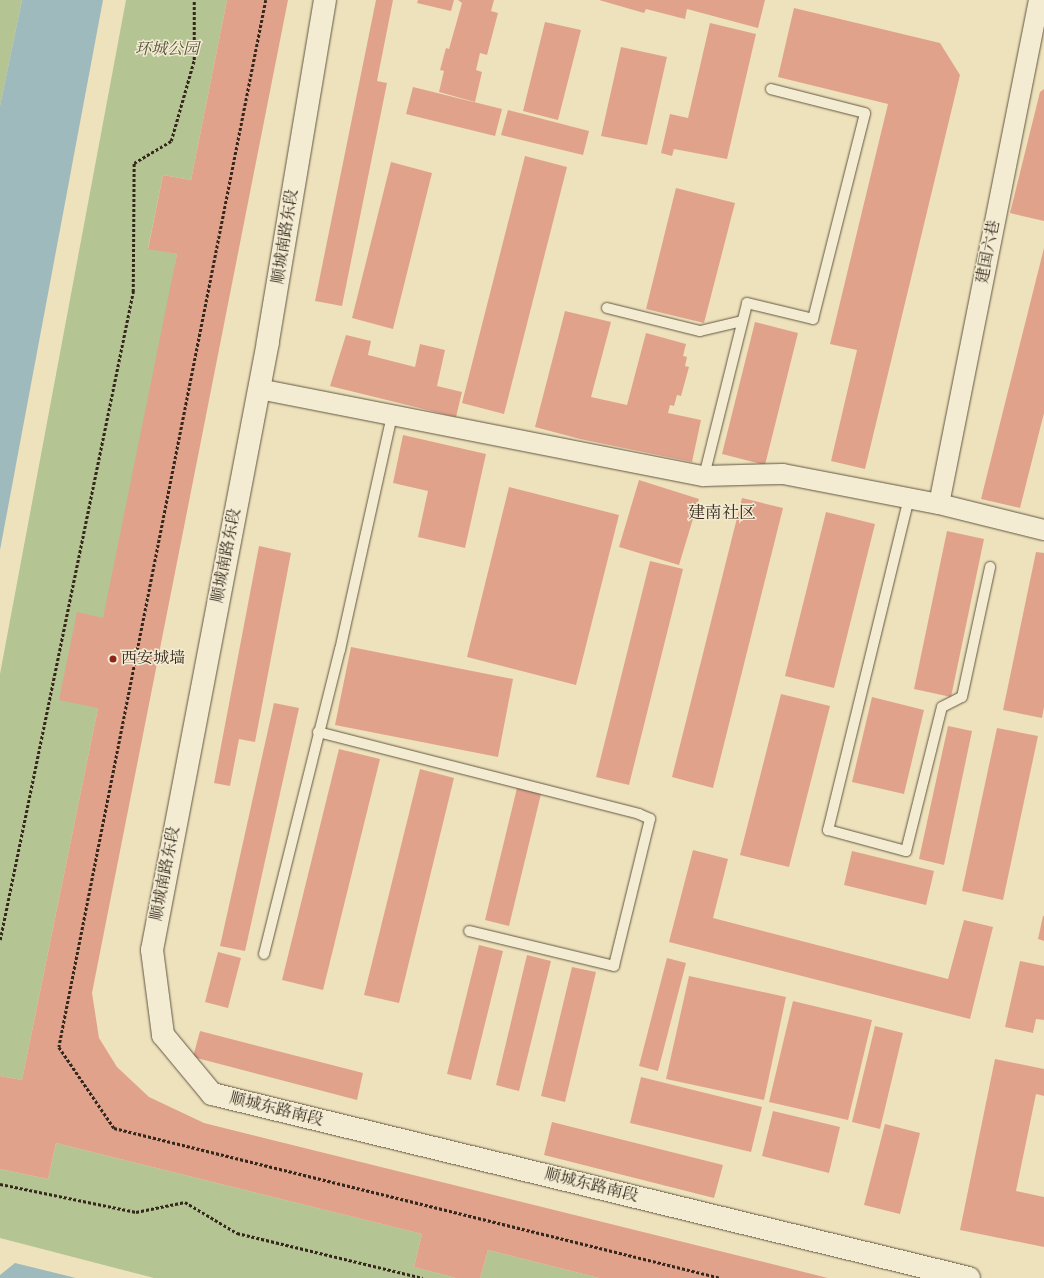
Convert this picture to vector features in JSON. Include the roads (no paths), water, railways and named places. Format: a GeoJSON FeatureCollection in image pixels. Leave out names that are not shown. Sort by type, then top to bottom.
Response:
{"type":"FeatureCollection","features":[{"type":"Feature","properties":{"kind":"street","name":"顺城南路东段"},"geometry":{"type":"LineString","coordinates":[[212,1094],[163,1035],[152,950],[259,389],[325,0]]}},
{"type":"Feature","properties":{"kind":"street"},"geometry":{"type":"LineString","coordinates":[[1040,0],[1044,1]]}},
{"type":"Feature","properties":{"kind":"street","name":"建国六巷"},"geometry":{"type":"LineString","coordinates":[[938,504],[1040,0]]}},
{"type":"Feature","properties":{"kind":"street"},"geometry":{"type":"LineString","coordinates":[[259,389],[704,476],[783,474],[938,504],[1044,530]]}},
{"type":"Feature","properties":{"kind":"street","name":"顺城东路南段"},"geometry":{"type":"LineString","coordinates":[[212,1094],[969,1278]]}},
{"type":"Feature","properties":{"kind":"lane"},"geometry":{"type":"LineString","coordinates":[[704,476],[747,303],[813,320],[865,113],[771,89]]}},
{"type":"Feature","properties":{"kind":"lane"},"geometry":{"type":"LineString","coordinates":[[607,308],[700,331],[742,321]]}},
{"type":"Feature","properties":{"kind":"lane"},"geometry":{"type":"LineString","coordinates":[[264,954],[318,732],[340,650],[392,415]]}},
{"type":"Feature","properties":{"kind":"lane"},"geometry":{"type":"LineString","coordinates":[[909,498],[828,830],[906,851],[942,707],[962,697],[990,567]]}},
{"type":"Feature","properties":{"kind":"lane"},"geometry":{"type":"LineString","coordinates":[[318,732],[639,814],[650,819],[614,966],[469,930]]}},
{"type":"Feature","properties":{"kind":"water"},"geometry":{"type":"Polygon","coordinates":[[[22,0],[103,0],[0,550],[0,106],[22,0]]]}},
{"type":"Feature","properties":{"kind":"water"},"geometry":{"type":"Polygon","coordinates":[[[15,1263],[76,1278],[0,1278],[0,1275],[15,1263]]]}},
{"type":"Feature","properties":{"kind":"place","name":"西安城墙"},"geometry":{"type":"Point","coordinates":[113,659]}},
{"type":"Feature","properties":{"kind":"district","name":"建南社区"},"geometry":{"type":"Point","coordinates":[722,514]}},
{"type":"Feature","properties":{"kind":"park label","name":"环城公园"},"geometry":{"type":"Point","coordinates":[167,50]}}]}
